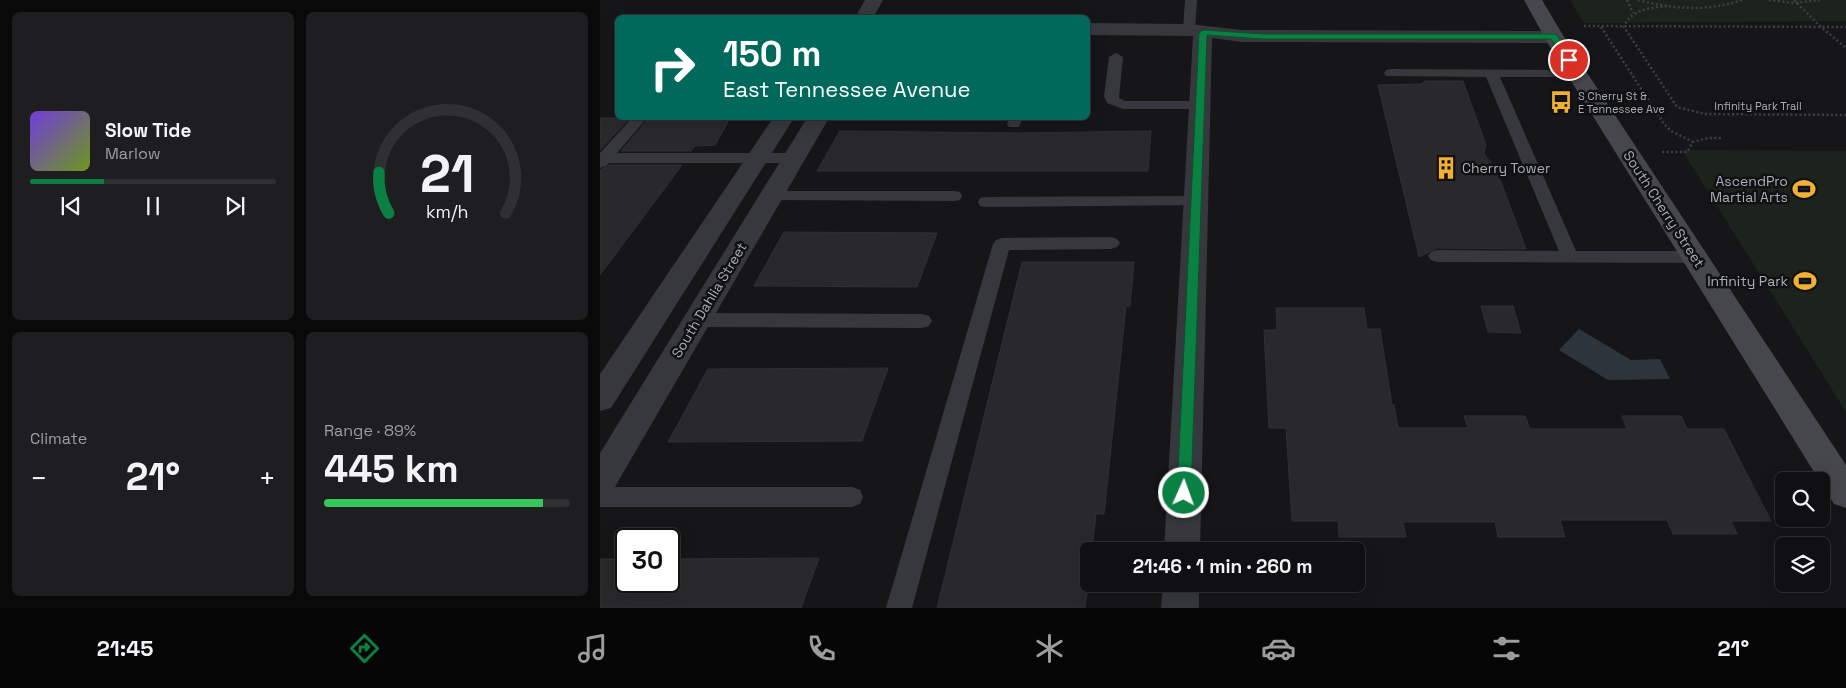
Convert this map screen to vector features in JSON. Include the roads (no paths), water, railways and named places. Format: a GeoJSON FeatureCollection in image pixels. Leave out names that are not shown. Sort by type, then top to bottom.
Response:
{"type":"FeatureCollection","features":[{"type":"Feature","properties":{"kind":"street"},"geometry":{"type":"LineString","coordinates":[[866,15],[874,0]]}},
{"type":"Feature","properties":{"kind":"street","name":"South Cherry Street"},"geometry":{"type":"LineString","coordinates":[[1533,0],[1554,37],[1846,493]]}},
{"type":"Feature","properties":{"kind":"street"},"geometry":{"type":"LineString","coordinates":[[1090,29],[1196,31],[1249,36],[1554,37]]}},
{"type":"Feature","properties":{"kind":"street"},"geometry":{"type":"LineString","coordinates":[[1182,542],[1199,105],[1196,31]]}},
{"type":"Feature","properties":{"kind":"street"},"geometry":{"type":"LineString","coordinates":[[600,399],[782,120]]}},
{"type":"Feature","properties":{"kind":"street","name":"South Dahlia Street"},"geometry":{"type":"LineString","coordinates":[[600,482],[817,120]]}},
{"type":"Feature","properties":{"kind":"street"},"geometry":{"type":"LineString","coordinates":[[1180,608],[1181,592]]}},
{"type":"Feature","properties":{"kind":"lane"},"geometry":{"type":"LineString","coordinates":[[1191,0],[1196,31]]}},
{"type":"Feature","properties":{"kind":"lane"},"geometry":{"type":"LineString","coordinates":[[1116,57],[1112,100],[1123,104],[1199,105]]}},
{"type":"Feature","properties":{"kind":"lane"},"geometry":{"type":"LineString","coordinates":[[1391,73],[1577,73]]}},
{"type":"Feature","properties":{"kind":"lane"},"geometry":{"type":"LineString","coordinates":[[1491,73],[1570,257]]}},
{"type":"Feature","properties":{"kind":"lane"},"geometry":{"type":"LineString","coordinates":[[602,159],[638,120]]}},
{"type":"Feature","properties":{"kind":"lane"},"geometry":{"type":"LineString","coordinates":[[602,159],[794,158]]}},
{"type":"Feature","properties":{"kind":"lane"},"geometry":{"type":"LineString","coordinates":[[771,196],[954,196]]}},
{"type":"Feature","properties":{"kind":"lane"},"geometry":{"type":"LineString","coordinates":[[986,202],[1196,201]]}},
{"type":"Feature","properties":{"kind":"lane"},"geometry":{"type":"LineString","coordinates":[[899,608],[1002,244],[1111,243]]}},
{"type":"Feature","properties":{"kind":"lane"},"geometry":{"type":"LineString","coordinates":[[1437,256],[1695,257]]}},
{"type":"Feature","properties":{"kind":"lane"},"geometry":{"type":"LineString","coordinates":[[697,320],[922,321]]}},
{"type":"Feature","properties":{"kind":"lane"},"geometry":{"type":"LineString","coordinates":[[600,497],[852,497]]}},
{"type":"Feature","properties":{"kind":"place","name":"S Cherry St & E Tennessee Ave"},"geometry":{"type":"Point","coordinates":[1561,102]}},
{"type":"Feature","properties":{"kind":"place","name":"Cherry Tower"},"geometry":{"type":"Point","coordinates":[1446,168]}},
{"type":"Feature","properties":{"kind":"place","name":"AscendPro Martial Arts"},"geometry":{"type":"Point","coordinates":[1804,189]}},
{"type":"Feature","properties":{"kind":"place","name":"Infinity Park"},"geometry":{"type":"Point","coordinates":[1805,281]}}]}
